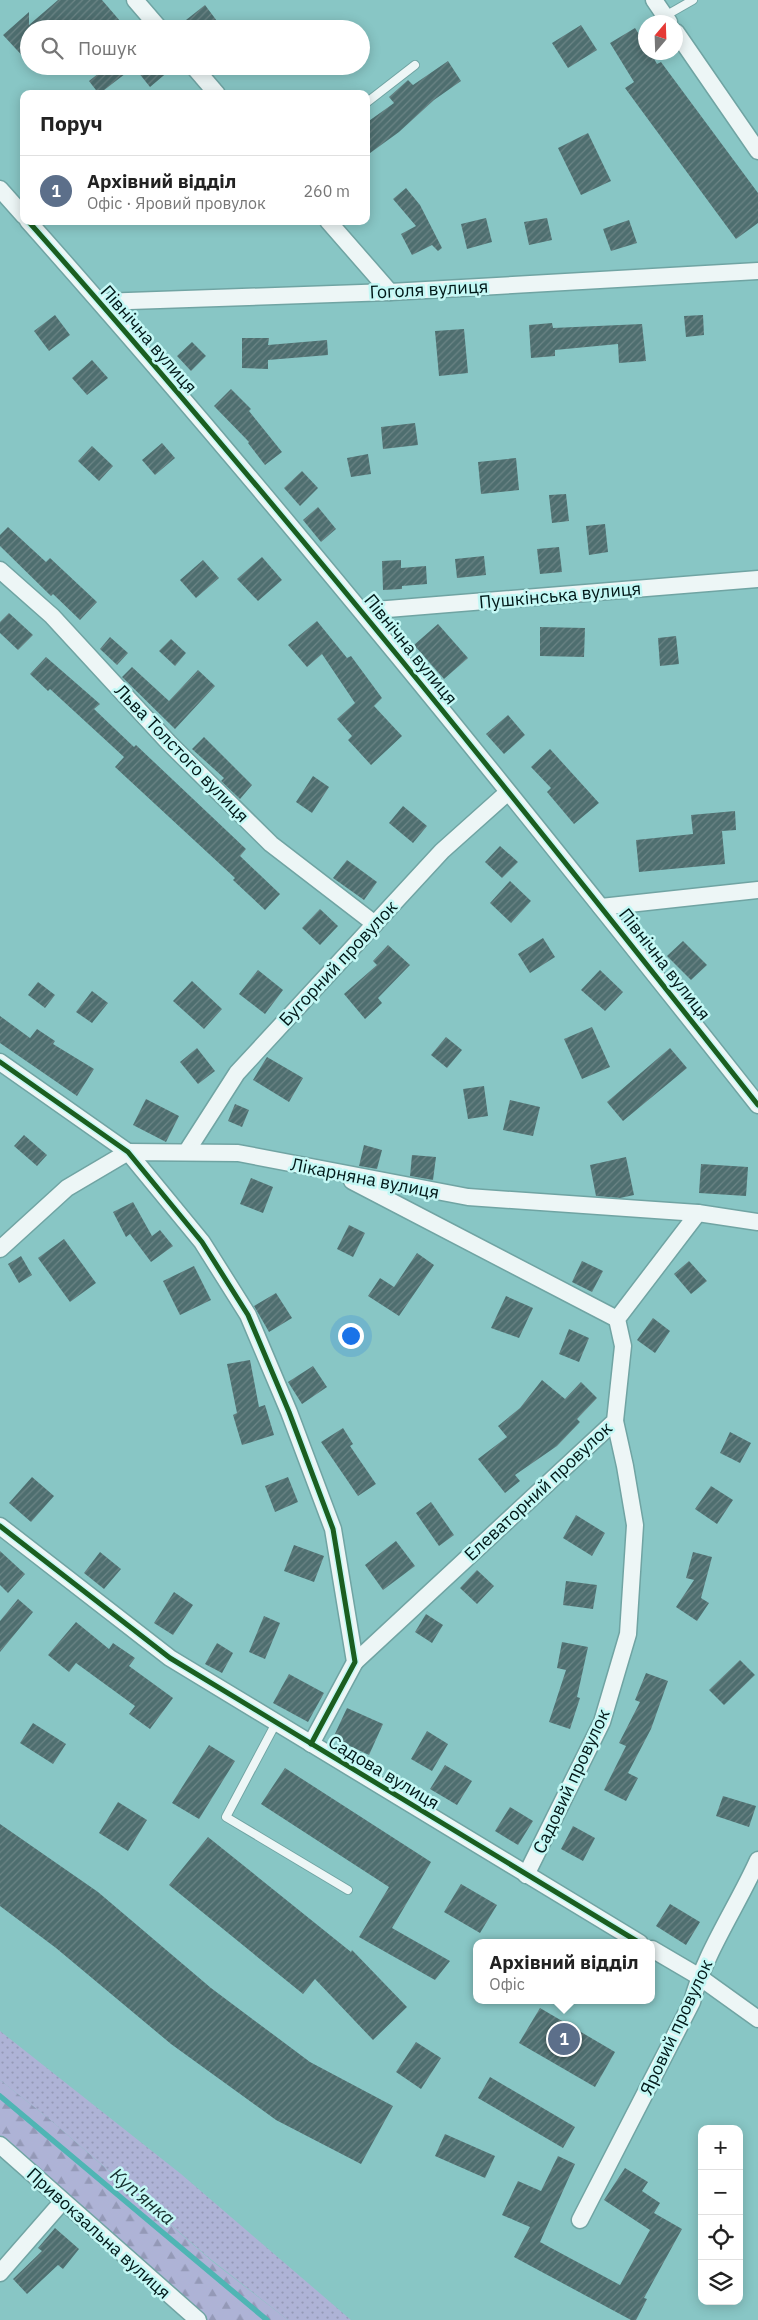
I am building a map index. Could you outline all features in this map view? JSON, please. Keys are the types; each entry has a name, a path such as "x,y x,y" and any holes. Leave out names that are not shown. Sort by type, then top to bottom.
{"street":[{"path":"135,0 152,20"},
{"path":"654,0 664,15"},
{"path":"683,42 758,151"},
{"path":"201,75 214,90"},
{"path":"0,189 20,212"},
{"name":"Північна вулиця","path":"32,225 100,302 363,611 758,1105"},
{"path":"331,225 390,292"},
{"name":"Гоголя вулиця","path":"100,302 390,292 758,271"},
{"name":"Льва Толстого вулиця","path":"0,570 52,616 169,744 271,844 375,924"},
{"name":"Пушкінська вулиця","path":"363,611 758,579"},
{"name":"Бугорний провулок","path":"187,1151 237,1073 442,851 508,792"},
{"path":"601,907 758,890"},
{"path":"0,1062 128,1152 202,1242 248,1315 289,1412 333,1529 355,1662"},
{"name":"Лікарняна вулиця","path":"128,1152 187,1151 238,1153 468,1197 698,1213 758,1222"},
{"path":"0,1249 67,1188 128,1152"},
{"path":"337,1173 617,1318 698,1213"},
{"name":"Елеваторний провулок","path":"311,1744 355,1662 615,1421 623,1346 617,1318"},
{"name":"Садовий провулок","path":"526,1875 602,1722 628,1634 635,1525 626,1466 615,1421"},
{"name":"Садова вулиця","path":"0,1526 170,1658 633,1939"},
{"name":"Яровий провулок","path":"580,2220 692,2002 698,1976 741,1898 758,1860"},
{"path":"655,1951 698,1976 758,2019"},
{"name":"Привокзальна вулиця","path":"0,2145 62,2202 198,2320"},
{"path":"0,2273 62,2202"}],"lane":[{"path":"672,15 693,0"},
{"path":"370,100 415,65"},
{"path":"276,1723 226,1817 348,1890"}],"green space":[{"path":"0,2031 181,2174 351,2320 288,2320 208,2257 48,2118 0,2080"},
{"path":"0,2080 48,2118 213,2262 288,2320 197,2320 0,2152"}],"building":[{"path":"58,0 102,0 119,20 35,20"},
{"path":"205,5 216,20 186,20"},
{"path":"29,12 29,20 20,20 20,53 3,35"},
{"path":"581,25 597,50 568,68 552,43"},
{"path":"635,28 638,33 638,60 655,60 657,64 661,62 758,193 758,223 736,239 625,88 634,82 610,43"},
{"path":"448,61 461,81 434,100 399,132 370,153 370,120 394,103 389,97 408,80 413,85"},
{"path":"97,75 124,75 104,90 96,90 89,81"},
{"path":"140,75 164,75 150,87"},
{"path":"588,133 611,181 581,195 558,148"},
{"path":"406,188 420,205 442,248 438,251 432,245 412,255 401,234 416,226 393,199"},
{"path":"486,218 492,242 467,249 461,224"},
{"path":"547,218 552,240 529,245 524,222"},
{"path":"629,220 637,243 611,251 603,229"},
{"path":"55,315 70,335 49,351 34,331"},
{"path":"703,315 704,335 686,337 684,316"},
{"path":"552,323 553,328 642,324 646,361 619,363 618,344 555,350 555,356 531,358 529,325"},
{"path":"464,329 468,373 439,376 435,331"},
{"path":"242,338 269,338 268,345 327,340 328,355 268,360 268,369 242,368"},
{"path":"192,342 206,356 191,371 177,356"},
{"path":"92,360 108,378 87,395 72,378"},
{"path":"231,389 251,409 249,411 282,452 265,465 249,442 214,406"},
{"path":"415,423 418,445 383,449 381,427"},
{"path":"162,443 175,458 155,475 142,460"},
{"path":"92,446 113,466 99,481 78,461"},
{"path":"368,454 371,474 351,477 347,458"},
{"path":"516,458 519,490 481,494 478,462"},
{"path":"302,471 318,488 300,506 284,488"},
{"path":"566,494 569,521 552,523 549,495"},
{"path":"318,507 336,529 321,542 303,520"},
{"path":"605,524 608,552 589,555 586,526"},
{"path":"8,527 46,562 50,558 97,602 80,620 53,594 51,596 0,546 0,535"},
{"path":"559,547 562,572 540,574 537,549"},
{"path":"484,556 486,575 457,578 455,559"},
{"path":"262,557 282,580 258,601 237,579"},
{"path":"203,560 219,578 196,598 180,580"},
{"path":"401,560 401,568 426,566 427,584 402,586 402,589 383,590 382,561"},
{"path":"9,613 33,635 18,650 0,633 0,622"},
{"path":"317,621 347,658 351,656 382,698 374,706 402,736 371,765 348,740 352,736 337,719 355,703 322,654 307,667 288,645"},
{"path":"438,624 468,658 444,679 414,645"},
{"path":"540,627 585,628 584,657 540,656"},
{"path":"676,636 679,664 660,666 658,638"},
{"path":"110,637 128,653 117,665 100,649"},
{"path":"171,639 186,653 175,666 159,651"},
{"path":"46,657 100,704 94,709 134,747 136,745 246,849 240,856 280,894 265,910 233,880 235,878 115,767 124,757 50,689 48,691 30,674"},
{"path":"132,667 169,701 198,670 215,686 175,729 122,677"},
{"path":"508,715 525,735 504,754 486,734"},
{"path":"204,737 252,785 240,799 221,781 224,778 192,749"},
{"path":"550,749 599,803 574,824 547,792 551,788 531,767"},
{"path":"313,776 329,787 312,813 296,802"},
{"path":"403,806 427,826 413,843 389,823"},
{"path":"735,811 736,830 722,831 725,864 639,872 636,840 693,834 691,815"},
{"path":"500,846 518,862 502,878 485,862"},
{"path":"347,860 377,882 364,900 333,878"},
{"path":"510,881 531,901 511,923 490,903"},
{"path":"320,909 338,926 320,945 302,928"},
{"path":"543,938 555,957 530,973 518,954"},
{"path":"683,941 707,965 691,980 667,956"},
{"path":"388,945 410,965 378,998 382,1003 365,1019 344,994 377,965 373,961"},
{"path":"258,970 283,990 265,1014 239,994"},
{"path":"600,970 623,992 605,1011 581,990"},
{"path":"192,981 222,1009 204,1029 173,1001"},
{"path":"38,982 55,995 45,1008 28,995"},
{"path":"92,991 108,1003 92,1023 76,1012"},
{"path":"0,1016 30,1038 37,1029 55,1041 53,1044 94,1069 77,1096 0,1043"},
{"path":"592,1027 610,1067 582,1079 564,1039"},
{"path":"446,1037 462,1050 447,1068 431,1055"},
{"path":"197,1048 215,1071 198,1084 180,1062"},
{"path":"670,1048 687,1068 623,1121 607,1102"},
{"path":"267,1057 303,1078 289,1102 253,1080"},
{"path":"484,1086 488,1116 468,1119 463,1089"},
{"path":"146,1099 179,1116 166,1142 133,1125"},
{"path":"510,1100 540,1107 533,1136 503,1130"},
{"path":"235,1104 249,1110 242,1127 228,1121"},
{"path":"24,1135 47,1155 37,1166 14,1146"},
{"path":"364,1145 382,1150 377,1169 359,1166"},
{"path":"412,1155 436,1157 433,1180 410,1176"},
{"path":"626,1157 634,1195 620,1198 596,1196 590,1165"},
{"path":"701,1164 748,1167 746,1196 699,1193"},
{"path":"251,1178 273,1187 263,1213 240,1204"},
{"path":"133,1202 152,1236 160,1230 173,1246 151,1262 130,1234 126,1237 113,1212"},
{"path":"349,1225 365,1233 353,1257 337,1249"},
{"path":"64,1239 96,1283 70,1302 38,1258"},
{"path":"417,1253 434,1265 399,1316 368,1296 380,1278 394,1287"},
{"path":"21,1256 32,1275 19,1283 8,1264"},
{"path":"582,1261 603,1271 592,1292 572,1282"},
{"path":"689,1261 707,1281 691,1294 674,1274"},
{"path":"194,1266 211,1300 180,1315 163,1281"},
{"path":"276,1293 292,1318 269,1332 254,1306"},
{"path":"506,1296 533,1308 519,1338 491,1328"},
{"path":"653,1318 670,1331 655,1353 637,1340"},
{"path":"569,1329 589,1338 579,1362 559,1354"},
{"path":"250,1360 259,1407 265,1405 274,1435 242,1445 233,1415 237,1413 227,1364"},
{"path":"313,1366 327,1387 302,1404 288,1382"},
{"path":"542,1380 565,1399 581,1382 597,1398 577,1419 580,1422 557,1446 515,1475 520,1481 505,1493 478,1459 507,1437 498,1426 520,1408"},
{"path":"343,1428 353,1444 350,1446 376,1484 358,1496 321,1442"},
{"path":"730,1432 751,1443 740,1463 720,1453"},
{"path":"32,1477 54,1496 31,1522 9,1503"},
{"path":"288,1477 298,1502 275,1512 265,1486"},
{"path":"711,1486 733,1500 717,1524 695,1509"},
{"path":"431,1502 454,1535 439,1546 416,1513"},
{"path":"576,1515 605,1533 592,1556 563,1538"},
{"path":"396,1541 415,1566 383,1590 365,1565"},
{"path":"294,1545 324,1556 314,1582 284,1571"},
{"path":"0,1551 25,1574 8,1593 0,1585"},
{"path":"100,1552 121,1569 104,1589 84,1573"},
{"path":"693,1552 712,1557 701,1598 709,1603 697,1621 676,1607 694,1580 686,1578"},
{"path":"477,1570 494,1586 477,1604 460,1588"},
{"path":"566,1581 597,1585 593,1609 563,1605"},
{"path":"174,1592 193,1605 173,1635 154,1623"},
{"path":"18,1599 33,1612 0,1652 0,1621"},
{"path":"426,1614 443,1625 432,1643 415,1632"},
{"path":"264,1616 280,1623 265,1659 249,1652"},
{"path":"76,1622 109,1649 113,1643 135,1658 129,1666 173,1698 150,1729 129,1714 135,1706 76,1663 69,1672 48,1655"},
{"path":"562,1642 588,1647 577,1697 580,1698 570,1729 549,1722 566,1670 557,1668"},
{"path":"217,1643 233,1653 222,1673 205,1664"},
{"path":"740,1660 755,1675 724,1705 709,1690"},
{"path":"646,1673 668,1681 651,1729 628,1773 638,1778 626,1801 604,1790 626,1746 619,1743 640,1702 635,1700"},
{"path":"289,1674 324,1693 308,1722 273,1703"},
{"path":"347,1708 383,1724 369,1755 333,1738"},
{"path":"33,1723 66,1744 53,1764 20,1743"},
{"path":"427,1731 448,1744 432,1771 411,1759"},
{"path":"209,1745 235,1761 199,1819 172,1803"},
{"path":"445,1765 472,1781 457,1805 430,1789"},
{"path":"285,1768 431,1862 392,1928 450,1961 435,1980 359,1937 389,1887 261,1804"},
{"path":"723,1796 756,1806 749,1827 716,1816"},
{"path":"118,1802 147,1820 128,1851 99,1833"},
{"path":"510,1807 533,1821 518,1845 495,1831"},
{"path":"0,1824 98,1892 211,1988 310,2062 393,2106 361,2164 276,2120 171,2044 56,1948 0,1906"},
{"path":"573,1826 595,1838 583,1861 561,1849"},
{"path":"208,1837 351,1952 352,1950 407,2007 373,2040 315,1979 303,1994 169,1885"},
{"path":"461,1884 497,1905 480,1933 444,1912"},
{"path":"670,1904 700,1922 686,1945 656,1926"},
{"path":"540,2008 615,2052 595,2087 519,2043"},
{"path":"416,2042 441,2058 421,2089 396,2072"},
{"path":"490,2077 575,2127 563,2148 478,2098"},
{"path":"445,2134 495,2156 485,2178 435,2156"},
{"path":"558,2156 575,2164 540,2242 620,2285 650,2230 604,2200 625,2168 648,2182 642,2191 660,2203 654,2213 682,2229 644,2298 647,2299 636,2320 631,2320 514,2257 530,2227 502,2215 518,2181 541,2191"},
{"path":"55,2228 79,2249 63,2269 58,2265 27,2294 13,2279 42,2251 38,2248"}],"waterway":[{"name":"Куп'янка","path":"0,2096 267,2320"}],"cycle path":[{"path":"32,225 123,329 308,547 490,769 758,1105"},
{"path":"0,1062 128,1152 202,1242 248,1315 289,1412 333,1529 355,1662 311,1744"},
{"path":"0,1526 170,1658 633,1939"}],"place":[{"name":"Архівний відділ","path":"564,2039"}]}
